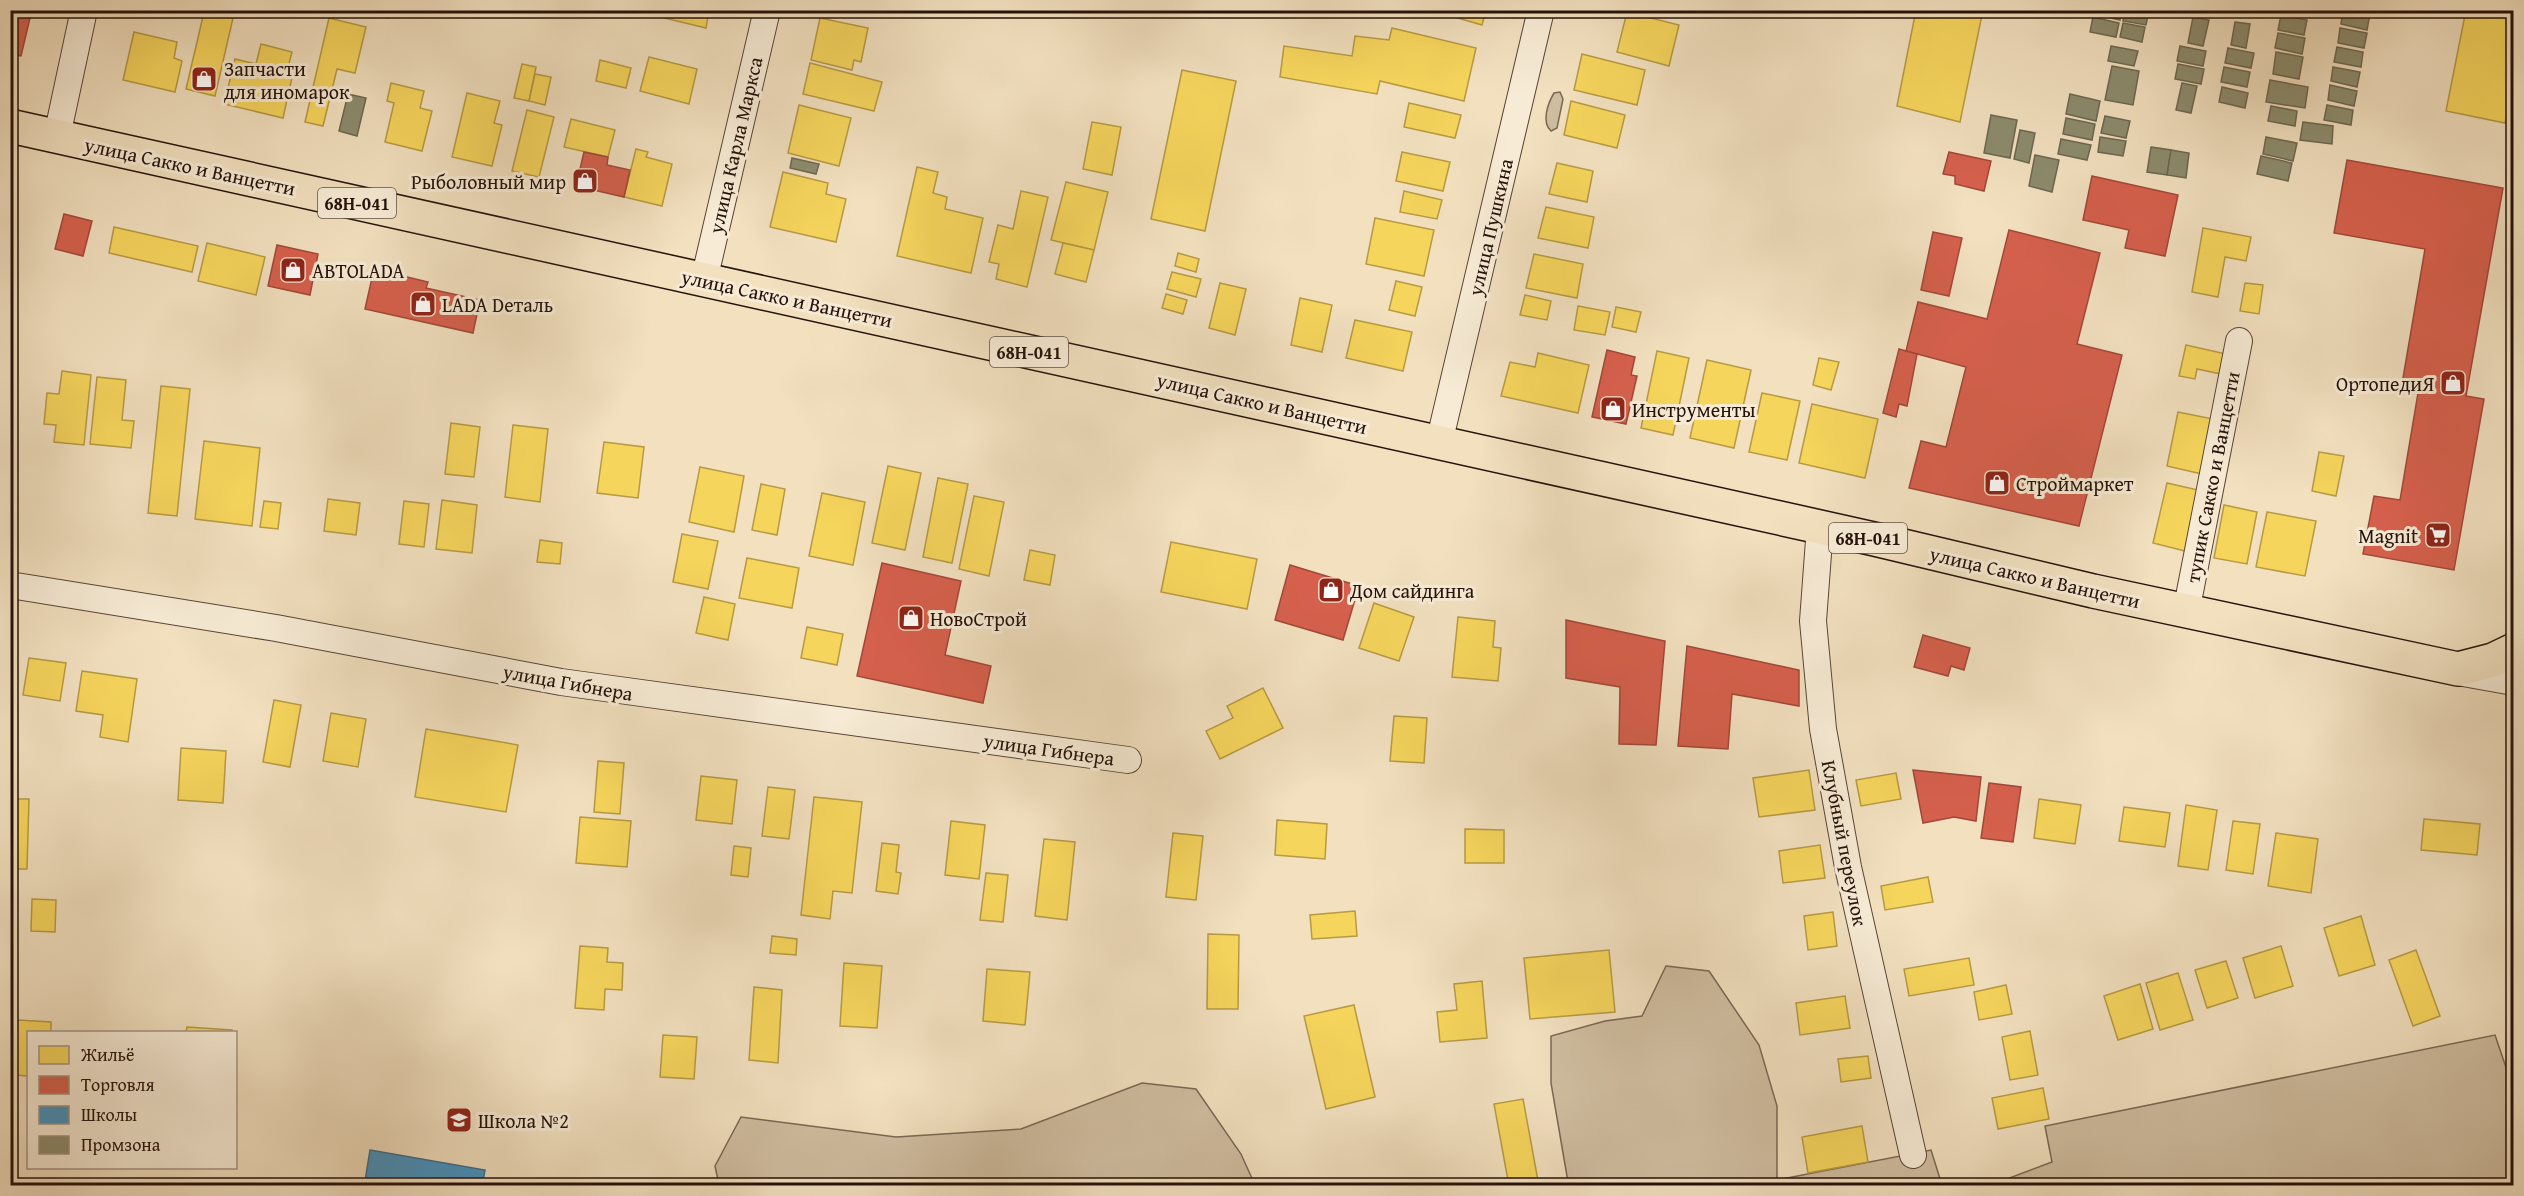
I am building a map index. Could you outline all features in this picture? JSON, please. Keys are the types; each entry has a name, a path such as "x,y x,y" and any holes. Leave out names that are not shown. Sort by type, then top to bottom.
{"main road":[{"name":"улица Сакко и Ванцетти","path":"10,126 1820,527 2186,612 2458,669"},
{"name":"68Н-041","path":"2458,669 2493,660 2514,650"}],"street":[{"path":"57,136 84,10"},
{"name":"улица Карла Маркса","path":"704,280 767,10"},
{"name":"улица Пушкина","path":"1439,443 1541,10"},
{"name":"тупик Сакко и Ванцетти","path":"2186,612 2239,341"},
{"name":"Клубный переулок","path":"1820,527 1813,621 1823,729 1848,867 1913,1155"},
{"name":"улица Гибнера","path":"10,585 276,628 561,682 1128,760"},
{"name":"улица Сакко и Ванцетти","path":"2458,669 2514,679"}],"shaded area":[{"path":"1560,92 1563,99 1557,128 1551,131 1546,123 1546,112 1554,93"},
{"path":"1666,966 1709,971 1759,1045 1777,1106 1777,1180 1931,1150 1942,1185 1567,1185 1551,1083 1551,1036 1605,1021 1642,1016"},
{"path":"2495,1035 2513,1088 2513,1185 1991,1185 2052,1162 2045,1126"},
{"path":"1142,1083 1196,1089 1241,1154 1255,1185 719,1185 715,1166 741,1117 896,1137 1021,1129"}],"building: Жильё":[{"path":"352,10 389,10 388,18"},
{"path":"653,10 709,10 706,28 652,15"},
{"path":"1430,10 1486,10 1482,25"},
{"path":"1916,10 1983,10 1960,122 1897,106"},
{"path":"2466,10 2514,10 2514,81 2505,123 2446,111"},
{"path":"204,12 233,18 215,96 186,89"},
{"path":"1627,12 1679,25 1669,66 1617,52"},
{"path":"329,18 366,27 355,73 337,69 323,126 305,122"},
{"path":"820,18 868,28 861,62 854,60 852,70 811,60"},
{"path":"1392,28 1476,48 1464,101 1380,81 1377,94 1280,77 1284,46 1352,56 1355,36 1389,40"},
{"path":"134,32 177,42 174,58 182,61 175,92 123,80"},
{"path":"261,44 292,52 287,71 293,73 283,118 224,104 235,59 256,64"},
{"path":"1582,54 1645,70 1637,105 1574,90"},
{"path":"649,57 697,69 689,104 640,91"},
{"path":"600,60 631,68 626,88 596,81"},
{"path":"810,63 882,82 874,111 803,94"},
{"path":"522,64 536,67 529,101 514,98"},
{"path":"1182,70 1236,81 1205,231 1151,219"},
{"path":"535,74 551,77 545,105 529,101"},
{"path":"391,83 424,91 420,108 432,111 422,151 385,142 394,103 387,101"},
{"path":"467,93 500,101 494,123 502,125 492,166 452,157"},
{"path":"1571,101 1625,115 1617,148 1564,135"},
{"path":"1409,103 1461,115 1455,138 1404,127"},
{"path":"799,105 851,118 839,166 788,153"},
{"path":"527,110 554,117 539,177 512,171"},
{"path":"571,119 615,130 608,157 564,147"},
{"path":"1092,122 1121,127 1112,175 1083,169"},
{"path":"636,149 648,152 646,157 672,164 662,206 624,197"},
{"path":"1402,152 1450,162 1443,191 1396,181"},
{"path":"1557,163 1593,171 1587,202 1549,194"},
{"path":"917,167 938,172 933,193 947,197 945,209 983,218 971,273 897,256"},
{"path":"783,172 828,183 826,194 846,199 836,242 770,227"},
{"path":"1066,182 1108,192 1094,250 1051,240"},
{"path":"1021,191 1048,197 1027,287 996,279 999,264 989,262 998,225 1013,229"},
{"path":"1404,191 1442,200 1437,219 1400,212"},
{"path":"1546,207 1594,217 1588,248 1538,238"},
{"path":"1375,218 1434,230 1424,276 1366,264"},
{"path":"114,227 198,246 192,272 109,253"},
{"path":"2203,228 2251,237 2246,261 2225,257 2218,297 2192,292"},
{"path":"207,243 265,257 256,295 198,281"},
{"path":"1063,243 1094,250 1086,282 1055,274"},
{"path":"1178,253 1199,259 1196,272 1175,266"},
{"path":"1534,254 1583,264 1577,298 1526,288"},
{"path":"1172,272 1201,279 1196,297 1167,289"},
{"path":"1396,281 1422,287 1415,316 1389,310"},
{"path":"1220,283 1246,289 1235,335 1209,328"},
{"path":"2245,283 2263,285 2259,314 2240,311"},
{"path":"1166,294 1187,300 1183,314 1162,308"},
{"path":"1525,295 1551,301 1547,320 1520,315"},
{"path":"1300,298 1332,305 1322,352 1291,345"},
{"path":"1578,306 1610,312 1605,335 1574,330"},
{"path":"1616,307 1641,312 1636,332 1612,327"},
{"path":"1355,320 1412,332 1403,371 1346,358"},
{"path":"2186,345 2226,354 2221,374 2197,369 2195,379 2179,376"},
{"path":"1657,351 1689,358 1673,435 1641,428"},
{"path":"1538,353 1589,365 1578,413 1501,396 1510,362 1535,367"},
{"path":"1819,358 1839,362 1831,390 1813,385"},
{"path":"1707,360 1751,370 1734,448 1690,438"},
{"path":"62,371 91,375 84,445 54,442 56,425 44,424 47,393 59,394"},
{"path":"97,377 126,380 122,420 134,421 131,448 90,444"},
{"path":"161,386 190,389 177,516 148,513"},
{"path":"1762,393 1800,401 1787,460 1749,452"},
{"path":"1812,404 1878,419 1865,478 1799,463"},
{"path":"2178,412 2213,419 2202,474 2167,466"},
{"path":"451,423 480,427 474,477 445,474"},
{"path":"513,425 548,429 540,502 505,497"},
{"path":"204,441 260,448 252,526 195,519"},
{"path":"604,442 644,447 638,498 597,493"},
{"path":"2319,452 2344,456 2336,496 2312,491"},
{"path":"888,466 921,473 905,550 872,543"},
{"path":"700,467 744,476 734,532 689,522"},
{"path":"938,478 968,484 952,563 923,557"},
{"path":"2167,483 2198,490 2185,551 2153,543"},
{"path":"761,484 785,489 777,535 752,530"},
{"path":"822,493 865,502 853,565 809,556"},
{"path":"974,496 1004,502 989,576 959,569"},
{"path":"328,499 360,503 356,535 324,531"},
{"path":"442,500 477,505 472,553 436,549"},
{"path":"264,501 281,503 278,529 260,527"},
{"path":"404,501 429,504 424,547 399,544"},
{"path":"2224,505 2257,512 2247,564 2214,558"},
{"path":"2267,512 2316,521 2305,576 2256,567"},
{"path":"682,534 718,541 708,589 673,582"},
{"path":"540,540 562,543 560,564 537,562"},
{"path":"1171,542 1257,559 1247,609 1161,592"},
{"path":"1030,550 1055,555 1050,585 1024,580"},
{"path":"747,558 799,568 792,608 739,598"},
{"path":"704,597 735,604 728,640 696,633"},
{"path":"1374,603 1414,617 1399,661 1359,648"},
{"path":"1458,617 1495,621 1493,647 1501,648 1498,681 1452,677"},
{"path":"807,627 843,634 837,665 801,658"},
{"path":"29,658 66,663 60,701 23,695"},
{"path":"82,671 137,679 128,742 100,737 103,715 76,711"},
{"path":"1263,688 1283,728 1220,759 1206,731 1233,718 1227,706"},
{"path":"274,700 301,705 290,767 263,762"},
{"path":"331,713 366,719 358,767 323,761"},
{"path":"1394,716 1427,718 1424,763 1390,761"},
{"path":"426,729 518,745 506,812 415,797"},
{"path":"181,748 226,751 223,803 178,800"},
{"path":"598,761 624,763 620,814 594,812"},
{"path":"1809,770 1815,810 1759,817 1753,778"},
{"path":"1896,773 1901,799 1861,806 1856,780"},
{"path":"701,776 737,780 732,824 696,820"},
{"path":"768,787 795,790 789,839 762,836"},
{"path":"814,797 862,802 852,893 833,891 830,919 801,915"},
{"path":"10,799 29,799 27,869 10,869"},
{"path":"2039,799 2081,805 2075,844 2034,838"},
{"path":"2186,805 2217,810 2208,870 2178,866"},
{"path":"2124,807 2170,813 2165,847 2119,841"},
{"path":"580,817 631,821 627,867 576,863"},
{"path":"2424,819 2480,824 2477,855 2421,850"},
{"path":"1277,820 1327,824 1325,859 1275,855"},
{"path":"951,821 985,825 979,879 945,875"},
{"path":"2233,821 2260,824 2253,874 2226,870"},
{"path":"1465,829 1504,830 1504,863 1465,863"},
{"path":"1173,833 1203,836 1196,900 1166,897"},
{"path":"2276,833 2318,839 2311,893 2268,886"},
{"path":"1044,839 1075,842 1067,920 1035,916"},
{"path":"882,843 899,845 896,872 901,873 898,894 876,891"},
{"path":"1820,845 1825,878 1783,883 1779,851"},
{"path":"734,846 751,848 748,877 731,875"},
{"path":"986,873 1008,875 1003,922 980,920"},
{"path":"1928,877 1933,902 1885,910 1881,886"},
{"path":"32,899 56,900 55,932 31,931"},
{"path":"1355,911 1357,936 1312,939 1310,915"},
{"path":"1833,912 1837,946 1808,950 1804,916"},
{"path":"2361,916 2375,965 2339,976 2324,928"},
{"path":"1208,934 1239,935 1238,1009 1207,1009"},
{"path":"772,936 797,939 796,955 770,953"},
{"path":"580,946 608,948 607,962 623,963 622,990 605,989 604,1010 575,1008"},
{"path":"2281,946 2293,986 2255,998 2243,958"},
{"path":"1609,950 1615,1012 1530,1019 1524,958"},
{"path":"2416,950 2440,1016 2413,1026 2389,960"},
{"path":"1969,958 1974,985 1909,996 1904,969"},
{"path":"2226,961 2238,998 2207,1008 2195,970"},
{"path":"844,963 882,966 877,1028 840,1026"},
{"path":"987,969 1030,972 1025,1025 983,1021"},
{"path":"2178,973 2193,1020 2160,1030 2146,983"},
{"path":"1482,981 1487,1038 1440,1042 1437,1012 1457,1010 1454,984"},
{"path":"2140,984 2153,1029 2118,1040 2104,996"},
{"path":"2006,985 2012,1014 1979,1020 1974,992"},
{"path":"754,987 782,990 778,1063 749,1060"},
{"path":"1845,996 1850,1028 1800,1035 1796,1003"},
{"path":"1354,1005 1375,1097 1326,1109 1304,1016"},
{"path":"18,1020 51,1022 51,1031 27,1031 27,1076 15,1075"},
{"path":"187,1027 232,1030 232,1031 186,1031"},
{"path":"2030,1031 2038,1075 2010,1080 2002,1037"},
{"path":"663,1035 697,1037 694,1079 660,1077"},
{"path":"1868,1056 1871,1078 1841,1082 1838,1059"},
{"path":"2043,1088 2049,1119 1998,1129 1992,1098"},
{"path":"1523,1099 1539,1186 1509,1186 1494,1104"},
{"path":"1862,1126 1868,1162 1808,1173 1802,1137"}],"building: Торговля":[{"path":"10,13 30,18 21,56 10,54"},
{"path":"584,152 608,157 607,165 630,170 624,197 576,186"},
{"path":"1949,152 1991,161 1984,191 1955,184 1955,176 1943,174"},
{"path":"2347,160 2503,188 2466,396 2484,399 2454,570 2363,554 2374,496 2400,500 2419,387 2402,384 2425,249 2334,233"},
{"path":"2092,176 2178,195 2165,256 2125,248 2129,230 2083,220"},
{"path":"64,214 92,221 83,256 55,249"},
{"path":"2009,230 2100,253 2077,344 2122,355 2079,526 1909,488 1921,441 1946,447 1966,367 1906,351 1918,302 1987,319"},
{"path":"1933,232 1962,238 1949,296 1921,290"},
{"name":"АВТОLADA","path":"277,245 318,254 310,295 268,286"},
{"name":"LADA Dеталь","path":"374,269 428,282 426,288 480,300 473,333 365,309"},
{"path":"1899,349 1917,354 1907,406 1899,404 1896,417 1883,413"},
{"path":"1607,350 1635,357 1631,375 1637,376 1626,424 1592,417"},
{"name":"НовоСтрой","path":"882,563 961,581 945,655 991,666 983,703 857,676"},
{"path":"1290,565 1359,586 1343,640 1275,620"},
{"path":"1566,620 1665,641 1656,745 1619,744 1620,687 1566,678"},
{"path":"1923,635 1970,648 1964,670 1951,666 1948,676 1914,667"},
{"path":"1687,646 1799,670 1799,706 1732,694 1728,749 1678,746"},
{"path":"1913,770 1981,777 1976,821 1954,817 1923,823"},
{"path":"1989,783 2021,787 2013,842 1981,838"}],"building: Школы":[{"path":"370,1150 485,1170 482,1186 369,1186 370,1181 365,1181"},
{"path":"559,1180 592,1186 558,1186"}],"building: Промзона":[{"path":"2094,10 2122,10 2120,20 2093,14"},
{"path":"2125,10 2149,10 2146,25 2123,21"},
{"path":"2276,10 2306,10 2305,17 2275,12"},
{"path":"2343,10 2370,14 2367,30 2341,24"},
{"path":"2281,15 2307,20 2304,35 2278,30"},
{"path":"2093,17 2119,23 2116,37 2090,32"},
{"path":"2193,17 2209,20 2203,46 2188,43"},
{"path":"2235,22 2250,24 2246,48 2231,45"},
{"path":"2123,23 2145,27 2142,42 2120,37"},
{"path":"2340,28 2367,33 2364,48 2338,43"},
{"path":"2278,33 2305,38 2302,54 2275,48"},
{"path":"2111,46 2138,51 2134,66 2108,61"},
{"path":"2180,46 2206,51 2203,66 2177,61"},
{"path":"2337,47 2363,52 2361,67 2334,62"},
{"path":"2228,48 2254,53 2251,68 2225,63"},
{"path":"2276,52 2303,57 2299,79 2273,74"},
{"path":"2178,64 2204,69 2201,84 2175,79"},
{"path":"2112,66 2139,71 2133,105 2105,100"},
{"path":"2224,67 2250,72 2247,87 2221,82"},
{"path":"2333,67 2360,72 2357,87 2331,81"},
{"path":"2270,80 2308,87 2305,108 2266,102"},
{"path":"2182,83 2197,86 2191,113 2176,110"},
{"path":"2330,85 2357,91 2354,106 2328,100"},
{"path":"2222,87 2248,93 2245,108 2219,102"},
{"path":"348,94 366,98 357,136 339,131"},
{"path":"2070,94 2100,101 2096,121 2066,114"},
{"path":"2327,105 2353,110 2351,125 2324,120"},
{"path":"2271,106 2297,111 2295,126 2268,121"},
{"path":"1991,115 2017,120 2010,158 1984,153"},
{"path":"2105,116 2130,121 2126,138 2101,133"},
{"path":"2066,118 2095,124 2092,140 2063,134"},
{"path":"2303,122 2333,126 2332,144 2300,140"},
{"path":"2020,130 2035,133 2029,163 2014,159"},
{"path":"2100,137 2126,141 2123,156 2098,152"},
{"path":"2266,137 2297,143 2293,161 2263,154"},
{"path":"2061,139 2091,145 2087,160 2058,154"},
{"path":"2151,147 2171,150 2167,175 2147,172"},
{"path":"2171,150 2189,153 2186,178 2167,175"},
{"path":"2035,155 2059,160 2052,192 2029,186"},
{"path":"2261,156 2292,163 2288,181 2257,174"},
{"path":"792,158 819,164 816,174 790,168"}],"place":[{"name":"Запчасти для иномарок","path":"204,79"},
{"name":"Рыболовный мир","path":"585,181"},
{"name":"АВТОLADA","path":"293,270"},
{"name":"LADA Dеталь","path":"423,304"},
{"name":"ОртопедиЯ","path":"2453,383"},
{"name":"Инструменты","path":"1613,409"},
{"name":"Строймаркет","path":"1997,483"},
{"name":"Magnit","path":"2438,535"},
{"name":"Дом сайдинга","path":"1331,590"},
{"name":"НовоСтрой","path":"911,618"},
{"name":"Школа №2","path":"459,1120"}]}
